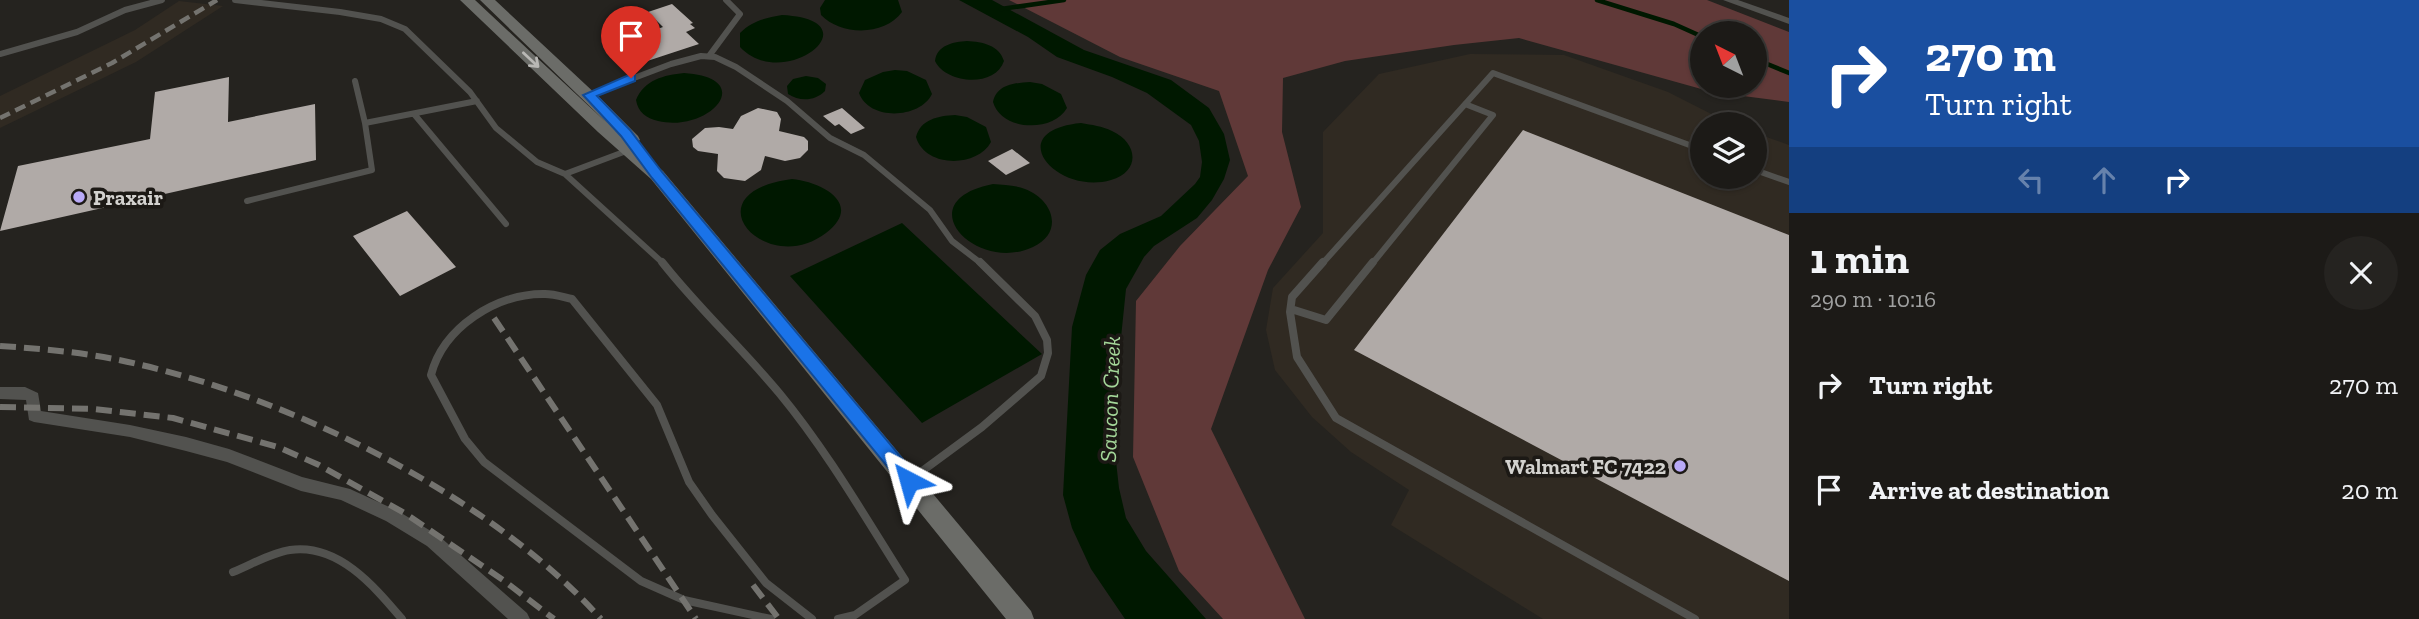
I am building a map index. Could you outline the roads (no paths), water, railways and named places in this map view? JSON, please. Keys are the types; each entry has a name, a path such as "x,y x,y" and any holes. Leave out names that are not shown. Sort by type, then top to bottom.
{"street":[{"path":"467,0 499,11 626,133 657,175 1022,619"},
{"path":"1728,0 1789,21"},
{"path":"484,6 604,129 657,175"},
{"path":"0,393 25,393 33,397 34,416 130,431 186,444 229,456 301,484 344,494 392,516 433,541 522,619"}],"lane":[{"path":"0,54 77,32 125,10 162,0"},
{"path":"235,0 340,12 405,29 441,61 477,101 496,128 537,162 565,174 662,262 696,305 780,394 842,481 905,580 855,615 838,619"},
{"path":"709,55 740,14 726,0"},
{"path":"589,95 671,64 709,55 746,72 787,101 830,138 864,155 930,210 952,241 1014,293 1035,316 1043,331 1048,353 1041,376 982,427 909,481"},
{"path":"1690,145 1493,73 1293,297 1291,309 1297,357 1336,418 1695,619"},
{"path":"247,201 372,170 355,81"},
{"path":"365,123 477,101"},
{"path":"1291,309 1326,320 1493,115 1465,104"},
{"path":"414,114 506,224"},
{"path":"565,174 630,150"},
{"path":"1767,174 1789,182"},
{"path":"771,619 684,600 641,581 484,462 465,439 431,375 439,351 458,330 485,312 519,297 545,294 572,299 657,405 689,482 712,515 766,583 812,619"},
{"path":"233,572 290,550 314,551 337,559 378,590 402,619"}],"water":[{"path":"825,0 898,0 902,12 885,26 851,30 830,22 821,15 820,8"},
{"name":"Saucon Creek","path":"959,0 992,0 1084,50 1171,80 1209,108 1224,134 1230,160 1224,179 1212,200 1197,218 1154,246 1144,257 1126,289 1112,425 1119,488 1126,518 1146,551 1206,619 1125,619 1091,569 1072,528 1063,495 1072,327 1086,275 1100,250 1120,234 1161,216 1195,184 1200,177 1202,162 1199,141 1191,125 1147,93 1057,57 1028,37"},
{"path":"782,15 809,20 822,29 822,40 813,50 798,59 778,63 758,59 740,47 740,33 745,29 759,21"},
{"path":"967,41 984,44 998,51 1004,61 999,70 991,76 970,80 941,69 935,61 939,51 951,44"},
{"path":"895,70 907,71 926,80 932,94 926,102 906,112 895,113 883,112 865,102 859,93 865,80"},
{"path":"684,73 707,77 719,84 722,94 718,103 694,119 677,123 658,121 643,114 636,100 649,83 669,75"},
{"path":"806,76 818,78 826,84 825,91 817,97 807,99 788,94 787,86 793,79"},
{"path":"1013,84 1042,84 1061,94 1067,108 1060,116 1051,122 1028,125 1006,119 998,112 993,102 998,91"},
{"path":"955,115 967,117 986,127 991,142 975,157 963,160 952,161 930,155 921,147 916,137 918,131 926,122"},
{"path":"1081,123 1108,129 1127,142 1133,157 1121,176 1091,182 1072,179 1056,171 1045,160 1041,149 1044,138 1057,128"},
{"path":"792,179 815,185 834,196 840,204 841,213 837,222 826,233 803,244 781,246 761,240 747,228 741,214 745,200 761,187"},
{"path":"993,184 1021,188 1043,201 1052,217 1052,225 1043,241 1033,247 1011,253 990,251 972,243 959,232 952,219 955,205 967,193"},
{"path":"902,223 1042,354 922,423 790,276"}],"waterway":[{"path":"1001,9 1064,0"},
{"path":"1597,0 1690,31"},
{"path":"1768,64 1789,73"}],"railway":[{"path":"0,118 112,63 217,0"},
{"path":"494,318 696,619"},
{"path":"0,346 69,352 137,364 198,380 325,428 448,494 505,533 556,574 601,619"},
{"path":"0,407 94,409 173,418 278,447 319,465 406,514 503,580 554,619"},
{"path":"753,585 779,619"}],"place":[{"name":"Praxair","path":"79,197"},
{"name":"Walmart FC 7422","path":"1680,466"}]}
